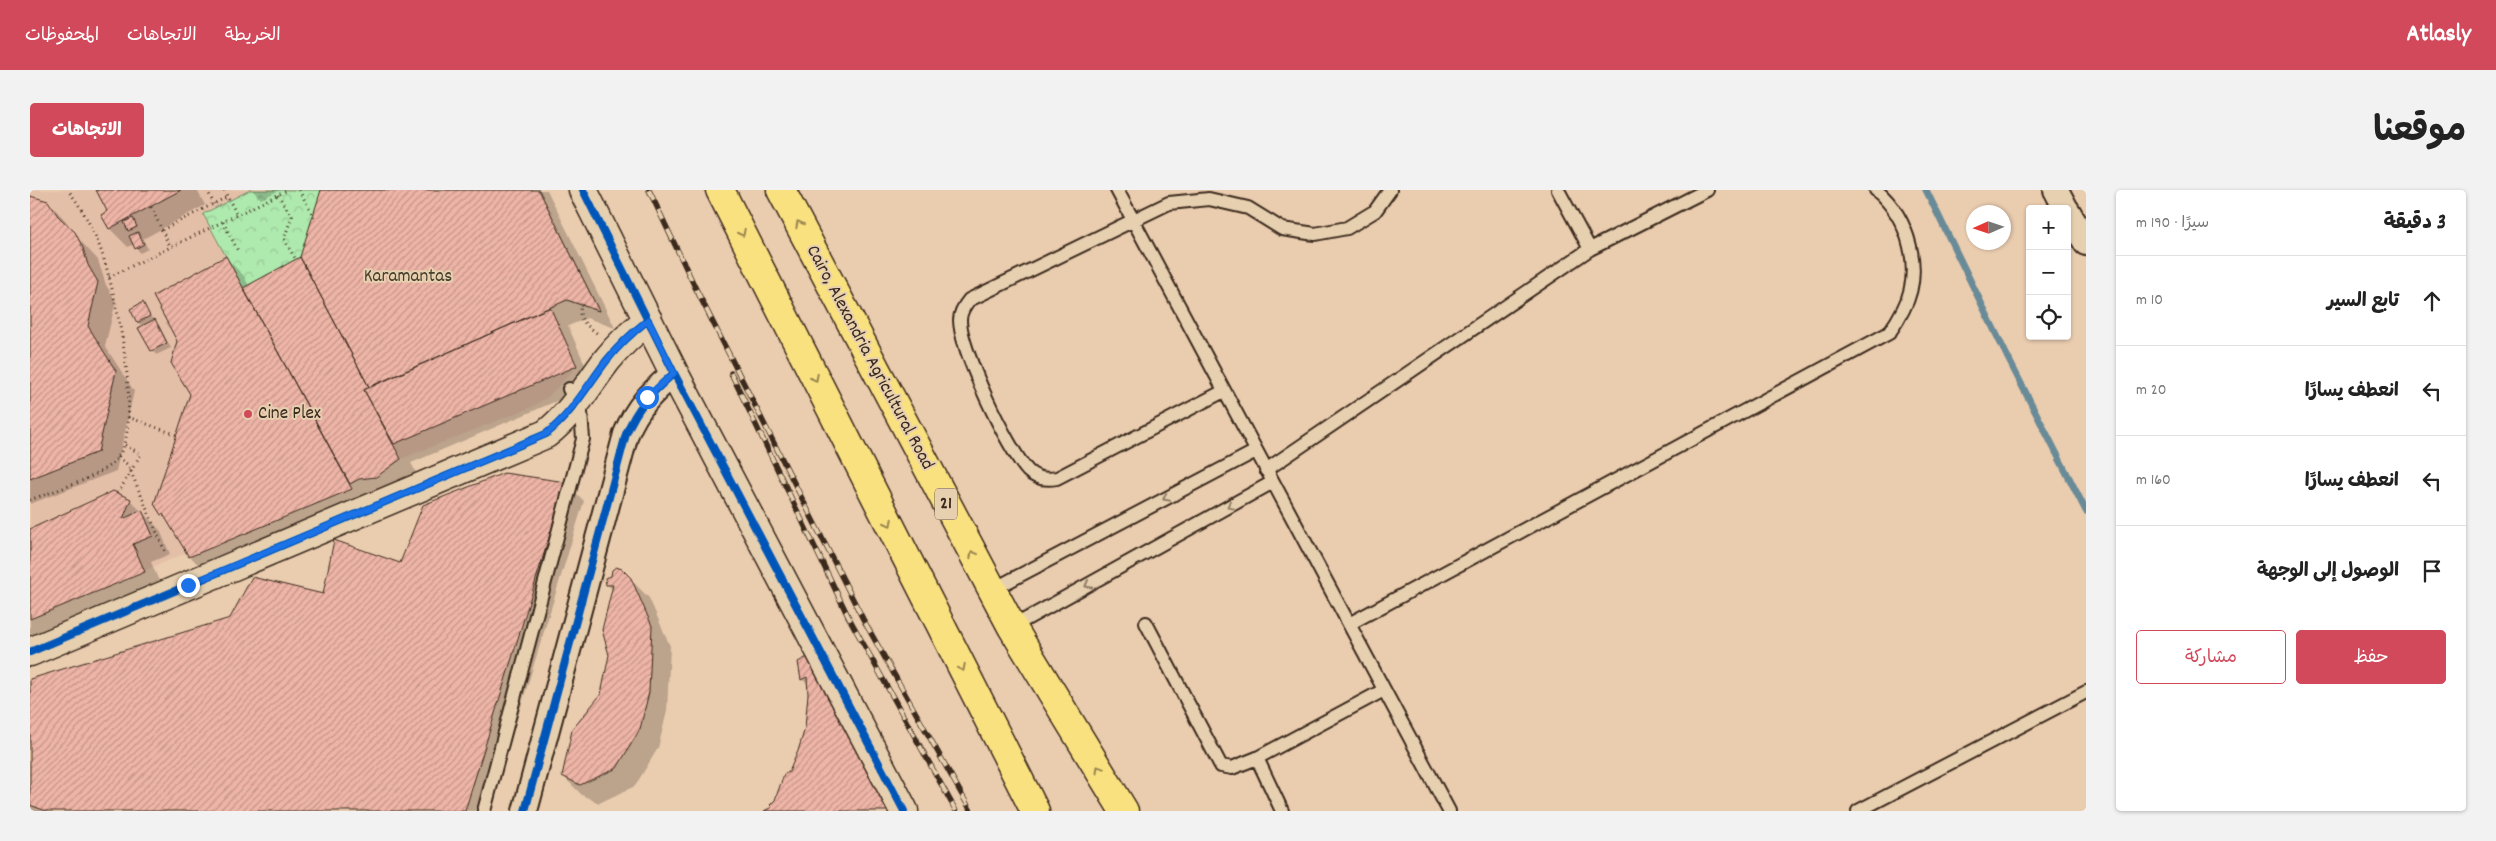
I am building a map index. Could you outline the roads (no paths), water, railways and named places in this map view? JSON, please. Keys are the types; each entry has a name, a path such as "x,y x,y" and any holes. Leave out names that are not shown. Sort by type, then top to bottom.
{"highway":[{"path":"720,190 1035,811"},
{"name":"Cairo, Alexandria Agricultural Road","path":"781,190 1012,627 1122,809"}],"street":[{"path":"583,190 674,373 904,811"},
{"path":"2056,190 2064,205"},
{"path":"2071,217 2086,243"},
{"path":"573,396 606,341 645,313"},
{"path":"30,633 522,430 573,396 626,339 645,313"},
{"path":"525,811 626,434 634,414 647,397 674,373"},
{"path":"30,652 179,570"}],"lane":[{"path":"1117,190 1449,811"},
{"path":"1224,391 1056,478 1040,478 1027,470 987,401 972,364 961,326 961,313 964,306 970,300 1169,203 1209,199 1248,208 1282,229 1315,234 1347,228 1375,211 1390,190"},
{"path":"1558,190 1590,249"},
{"path":"1266,470 1590,249 1707,190"},
{"path":"1349,624 1889,334 1904,309 1912,281 1912,252 1903,224 1888,200 1876,190"},
{"path":"484,811 578,461 583,429 573,396"},
{"path":"992,590 1256,451"},
{"path":"1012,627 1273,482"},
{"path":"1146,623 1220,766 1232,768 1257,758 1384,690"},
{"path":"1858,811 2086,692"},
{"path":"1257,758 1282,811"}],"waterway":[{"path":"1926,190 2009,360 2086,511"}],"railway":[{"path":"649,190 695,287 863,619 971,811"},
{"path":"731,373 848,616 956,811"}],"place":[{"name":"Cine Plex","path":"248,414"}],"park label":[{"name":"Karamantas","path":"408,277"}]}
